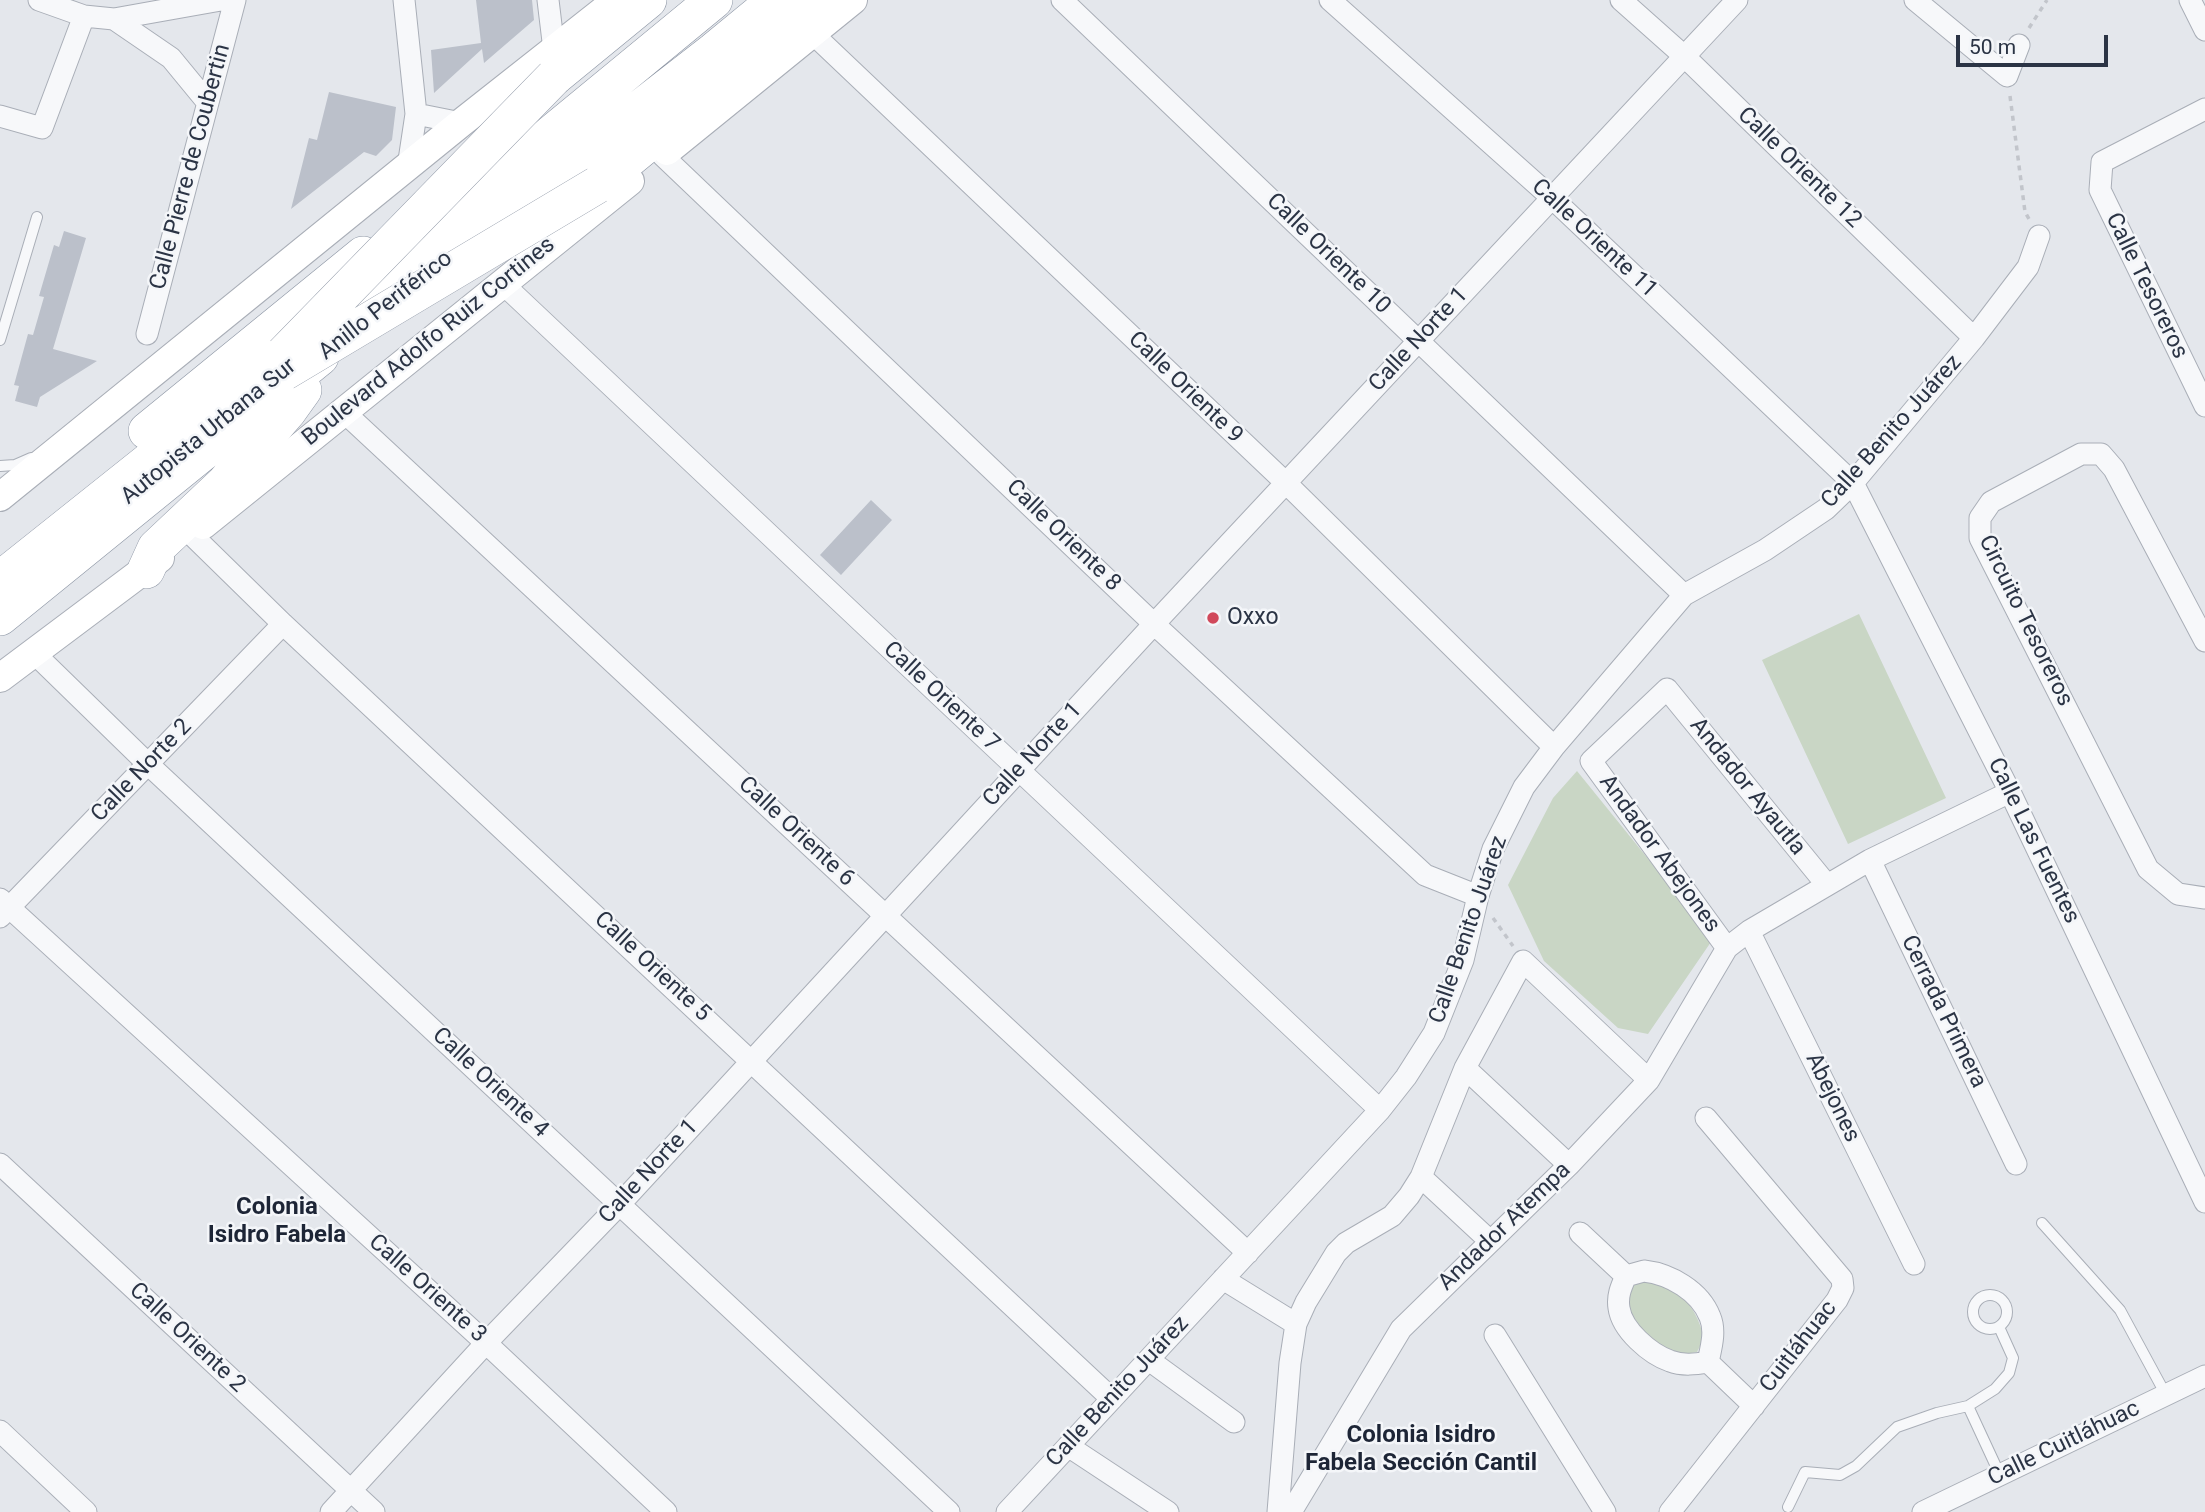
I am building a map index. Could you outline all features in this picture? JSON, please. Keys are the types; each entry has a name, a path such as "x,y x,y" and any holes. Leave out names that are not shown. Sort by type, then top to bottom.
{"highway":[{"path":"284,363 554,78 648,0"},
{"path":"632,35 664,0"},
{"path":"0,551 675,0"},
{"name":"Autopista Urbana Sur","path":"0,600 714,0"},
{"name":"Autopista Urbana Sur","path":"0,580 284,363 745,0"},
{"name":"Anillo Periférico","path":"0,617 334,346 776,0"},
{"path":"284,363 597,185 817,17"},
{"path":"145,570 156,548 225,483 288,411 334,346"}],"main road":[{"path":"0,497 617,0"},
{"name":"Boulevard Adolfo Ruiz Cortines","path":"0,678 191,534 663,155 817,17 853,0"}],"street":[{"path":"39,0 84,16 114,19 221,0"},
{"name":"Calle Pierre de Coubertin","path":"147,334 235,0"},
{"path":"404,0 416,114 408,167"},
{"path":"548,0 554,50"},
{"name":"Calle Oriente 10","path":"1062,0 1684,595"},
{"name":"Calle Oriente 11","path":"1330,0 1552,198 1853,483"},
{"name":"Calle Oriente 12","path":"1621,0 1684,56 1974,338"},
{"name":"Calle Norte 1","path":"331,1512 1737,0"},
{"path":"1916,0 2007,76 2019,45"},
{"path":"2190,0 2205,30"},
{"path":"0,117 42,128 84,16"},
{"name":"Calle Oriente 9","path":"817,17 1554,747"},
{"path":"114,19 170,58 208,103"},
{"name":"Calle Tesoreros","path":"2205,109 2102,162 2100,190 2205,406"},
{"path":"416,114 461,123"},
{"name":"Calle Oriente 8","path":"663,155 1154,624 1425,875 1478,897"},
{"name":"Calle Benito Juárez","path":"1007,1512 1380,1110 1406,1077 1434,1033 1463,960 1493,849 1524,787 1554,747 1684,595 1765,550 1826,509 1853,483 1974,338 2028,267 2039,236"},
{"name":"Calle Oriente 7","path":"502,283 1380,1110"},
{"name":"Calle Oriente 6","path":"344,412 1248,1253"},
{"name":"Circuito Tesoreros","path":"2205,640 2114,469 2101,454 2081,454 1991,502 1980,518 1980,538 2148,869 2178,894 2205,898"},
{"name":"Calle Las Fuentes","path":"1853,483 2010,792 2205,1202"},
{"name":"Calle Oriente 5","path":"191,534 283,624 1112,1399"},
{"name":"Calle Norte 2","path":"3,907 149,765 283,624"},
{"name":"Calle Oriente 4","path":"33,652 149,765 949,1512"},
{"name":"Andador Abejones","path":"1667,689 1591,761 1727,948"},
{"name":"Andador Ayautla","path":"1667,689 1827,885"},
{"path":"1727,948 1870,860 2010,792"},
{"name":"Cerrada Primera","path":"1870,860 2015,1164"},
{"name":"Calle Oriente 3","path":"3,907 486,1343 666,1512"},
{"name":"Abejones","path":"1749,932 1914,1264"},
{"name":"Andador Atempa","path":"1290,1512 1401,1329 1569,1165 1649,1080 1727,948"},
{"path":"1278,1512 1290,1363 1296,1324 1306,1302 1346,1242 1392,1216 1421,1177 1465,1068 1523,961 1649,1080"},
{"path":"1465,1068 1569,1165"},
{"name":"Cuitláhuac","path":"1670,1512 1837,1300 1843,1288 1842,1279 1706,1118"},
{"name":"Calle Oriente 2","path":"0,1164 374,1512"},
{"path":"1421,1177 1490,1241"},
{"path":"1580,1233 1626,1276"},
{"path":"1626,1276 1644,1271 1662,1273 1678,1281 1702,1303 1711,1318 1713,1337 1708,1362"},
{"path":"1626,1276 1619,1293 1619,1310 1626,1326 1638,1339 1671,1362 1708,1362 1754,1406"},
{"path":"1223,1279 1296,1324"},
{"path":"1495,1335 1605,1512"},
{"path":"1149,1360 1234,1422"},
{"name":"Calle Cuitláhuac","path":"1923,1512 2205,1376"},
{"path":"0,1431 86,1512"},
{"path":"1068,1446 1168,1512"}],"lane":[{"path":"0,341 37,217"},
{"path":"0,466 15,465 68,442"},
{"path":"2042,1223 2120,1310 2166,1395"},
{"path":"1788,1507 1805,1472 1840,1475 1856,1466 1897,1427 1968,1406 1995,1389 2009,1373 2012,1358 1998,1327"},
{"path":"1968,1406 2000,1475"}],"path":[{"path":"2019,45 2047,0"},
{"path":"2007,76 2025,212 2039,236"},
{"path":"1478,897 1523,961"}],"green space":[{"path":"1859,614 1946,798 1848,844 1762,660"},
{"path":"1577,771 1713,939 1648,1034 1618,1028 1544,961 1508,885 1553,798"},
{"path":"1638,1280 1663,1285 1673,1290 1689,1305 1704,1338 1697,1352 1684,1354 1664,1351 1650,1340 1628,1315 1628,1287"}],"building":[{"path":"476,0 532,0 534,20 484,63 482,49 434,93 431,50 481,43"},
{"path":"329,92 396,107 392,140 376,156 364,152 291,209 309,138 317,140"},
{"path":"64,231 86,238 53,349 97,361 40,397 37,407 15,401 19,386 14,385 28,334 33,335 44,297 39,296 54,245 59,247"},
{"path":"871,500 892,520 841,575 820,555"}],"place":[{"name":"Oxxo","path":"1213,618"}],"district":[{"name":"Colonia Isidro Fabela","path":"277,1222"},
{"name":"Colonia Isidro Fabela Sección Cantil","path":"1421,1450"}]}
